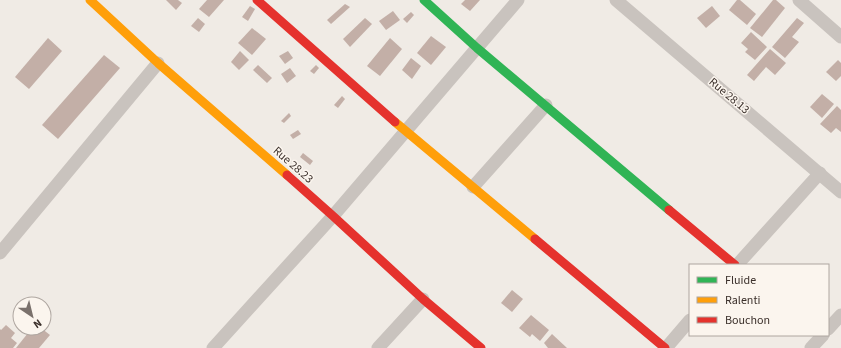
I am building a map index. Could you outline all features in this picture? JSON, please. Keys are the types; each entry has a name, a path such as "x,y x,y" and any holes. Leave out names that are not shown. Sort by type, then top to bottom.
{"street":[{"path":"257,0 406,131 666,348 689,321"},
{"path":"424,0 477,48 735,264"},
{"path":"213,348 333,216 518,0"},
{"name":"Rue 28.13","path":"616,0 841,192"},
{"path":"806,2 841,37"},
{"name":"Rue 28.23","path":"97,3 158,63 333,216 423,299 481,348"},
{"path":"0,253 158,63"},
{"path":"473,187 546,105"},
{"path":"737,264 820,173"},
{"path":"378,348 423,299"},
{"path":"829,328 841,315"},
{"path":"811,348 822,336"}],"building":[{"path":"166,0 178,0 182,3 176,10"},
{"path":"207,0 224,0 209,17 199,9"},
{"path":"465,0 480,0 470,11 461,4"},
{"path":"737,0 740,0 756,14 747,25 729,10"},
{"path":"773,0 776,0 785,8 762,37 750,28"},
{"path":"345,4 350,7 331,24 327,20"},
{"path":"250,6 255,9 248,21 242,17"},
{"path":"712,6 720,16 706,28 697,18"},
{"path":"393,11 400,20 386,30 379,21"},
{"path":"411,12 414,15 407,23 403,19"},
{"path":"198,18 205,24 199,32 191,26"},
{"path":"365,18 372,24 350,47 343,39"},
{"path":"797,18 804,23 792,37 799,42 785,58 772,47"},
{"path":"252,28 266,39 252,55 238,43"},
{"path":"751,32 767,47 755,60 745,52 748,49 741,43"},
{"path":"431,36 446,47 431,65 417,53"},
{"path":"48,38 62,51 29,89 15,77"},
{"path":"390,38 402,49 380,76 367,66"},
{"path":"770,49 786,63 775,75 766,67 754,81 747,75"},
{"path":"240,51 249,60 239,70 231,62"},
{"path":"288,51 293,58 285,64 279,56"},
{"path":"104,55 120,68 58,139 42,125"},
{"path":"411,58 421,66 412,79 402,70"},
{"path":"838,60 841,63 841,76 836,81 826,72"},
{"path":"258,65 272,78 267,83 253,70"},
{"path":"316,65 319,68 314,74 310,71"},
{"path":"290,68 296,76 287,83 281,74"},
{"path":"822,94 834,104 822,118 810,107"},
{"path":"342,96 345,99 338,108 334,105"},
{"path":"837,106 841,110 841,132 836,128 831,133 820,124"},
{"path":"289,113 291,116 284,123 281,121"},
{"path":"298,130 301,134 293,139 290,135"},
{"path":"303,153 313,161 310,165 300,157"},
{"path":"512,290 523,299 512,312 501,303"},
{"path":"531,315 549,330 540,341 532,334 530,337 519,328"},
{"path":"6,325 12,330 13,336 11,338 17,343 13,348 0,348 0,329 1,330"},
{"path":"552,334 567,348 548,348 544,343"},
{"path":"26,336 49,336 39,348 16,348"}],"traffic: fast":[{"path":"424,0 477,48 669,210"}],"traffic: slow":[{"path":"90,0 158,63 287,175"},
{"path":"395,122 535,239"}],"traffic: jam":[{"path":"257,0 395,122"},
{"path":"287,175 423,299 481,348"},
{"path":"669,210 734,264"},
{"path":"535,239 665,348"}]}
